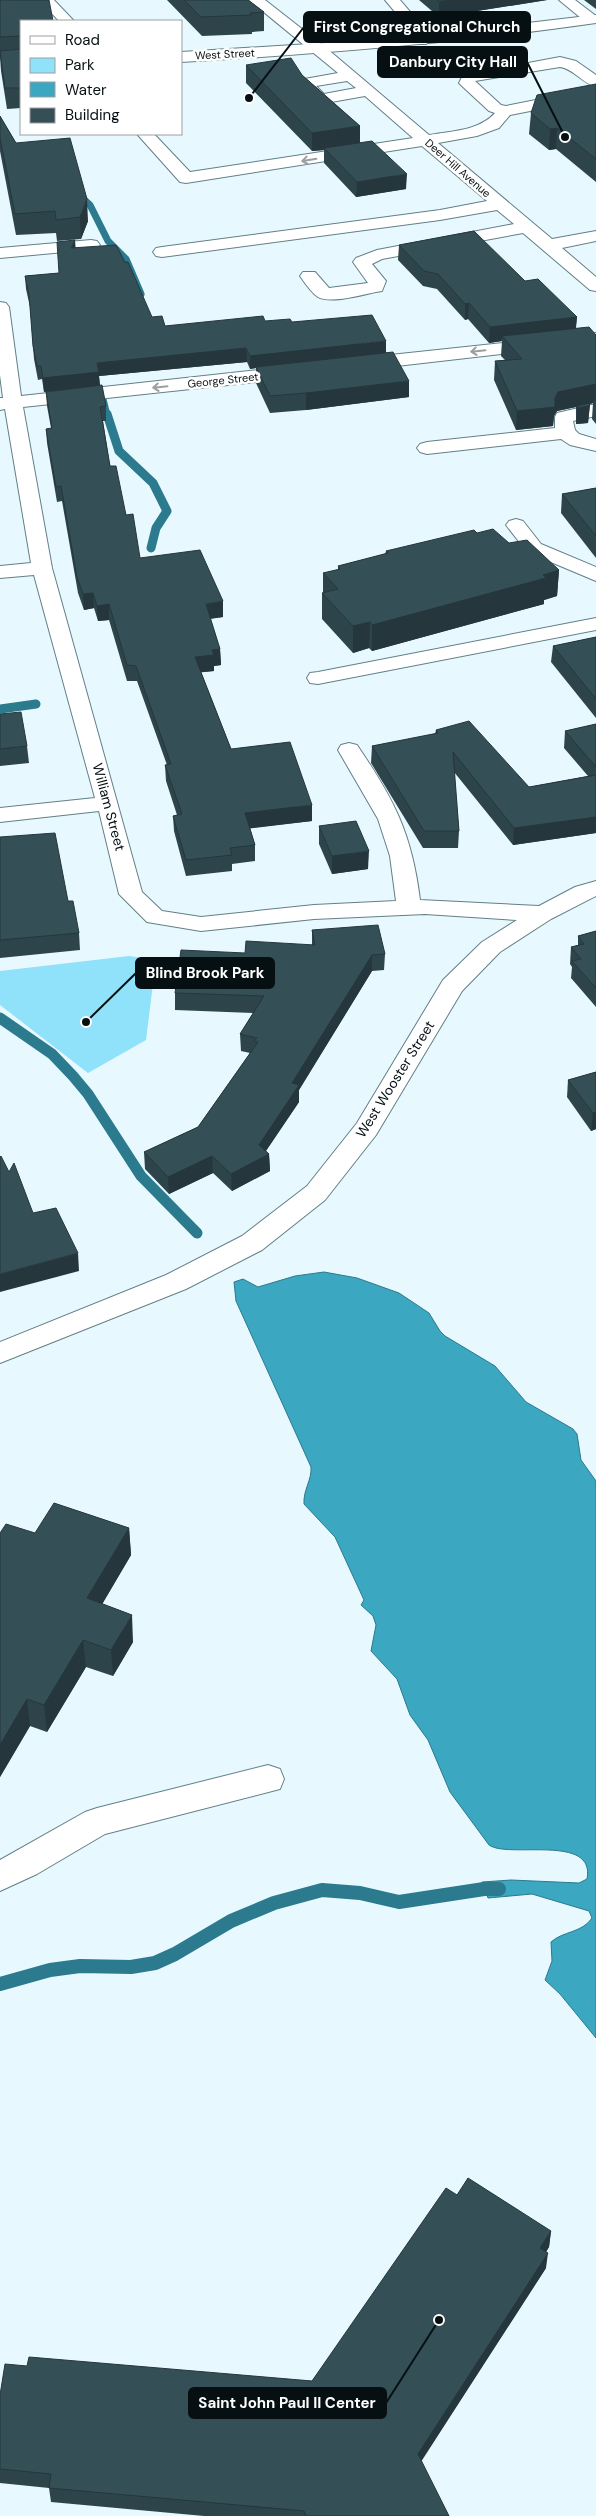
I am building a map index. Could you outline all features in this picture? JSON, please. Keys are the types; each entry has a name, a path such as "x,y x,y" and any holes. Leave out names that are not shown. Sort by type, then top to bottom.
{"street":[{"path":"46,0 66,20"},
{"name":"Deer Hill Avenue","path":"256,0 369,91 596,286"},
{"path":"392,0 413,24 421,41"},
{"path":"566,0 594,19"},
{"name":"West Street","path":"182,57 320,50 421,41 594,19"},
{"path":"596,82 571,64 560,62 468,78 466,83 496,108 505,111 596,93"},
{"path":"512,70 526,81"},
{"path":"350,76 304,83 320,99 369,91"},
{"path":"539,91 552,102"},
{"path":"146,135 186,178 426,141 477,131 494,125 505,111"},
{"path":"162,252 501,204"},
{"path":"309,276 324,293 336,294 376,288 377,281 362,262 377,255 527,227"},
{"path":"549,245 596,236"},
{"path":"0,253 91,245"},
{"path":"563,258 596,252"},
{"name":"William Street","path":"0,307 6,404 42,568 108,803 131,894 155,917 201,924 314,912 410,908 543,914"},
{"path":"349,366 596,338"},
{"name":"George Street","path":"6,404 309,370"},
{"path":"569,437 562,427 564,417 589,400"},
{"path":"427,448 569,437 596,445"},
{"path":"516,525 534,548 596,575"},
{"path":"0,572 42,568"},
{"path":"318,678 596,624"},
{"path":"349,750 384,806 397,836 410,908"},
{"path":"0,816 108,803"},
{"name":"West Wooster Street","path":"0,1353 185,1278 252,1243 316,1193 367,1129 452,986 491,946 543,914 583,892 596,888"},
{"path":"0,1876 25,1864 96,1822 268,1780"}],"green space":[{"path":"129,956 156,960 146,1040 88,1073 0,1005 0,971"}],"water":[{"path":"324,1272 357,1278 399,1293 429,1313 445,1336 495,1366 526,1402 573,1429 577,1434 581,1460 596,1481 596,2038 560,1994 545,1980 552,1961 551,1942 588,1923 592,1918 589,1911 532,1894 488,1898 482,1882 511,1880 579,1883 587,1879 586,1865 578,1856 565,1852 499,1849 489,1845 450,1792 428,1740 410,1715 397,1679 371,1651 376,1625 373,1616 361,1605 364,1600 335,1537 304,1504 311,1467 236,1301 234,1282 243,1279 258,1287 295,1276"}],"building":[{"path":"0,0 49,0 53,20 20,20 20,37 0,37"},
{"path":"184,0 248,0 264,12 250,13 251,15 201,17"},
{"path":"20,49 20,88 5,88 0,51"},
{"path":"291,58 302,75 360,126 312,133 246,65"},
{"path":"596,84 596,159 557,128 550,129 531,113 537,95"},
{"path":"0,116 16,143 70,138 87,199 80,217 56,220 55,211 15,214 0,138"},
{"path":"372,141 407,174 357,182 324,148"},
{"path":"474,231 525,281 538,279 577,317 490,327 469,303 465,304 438,274 424,271 399,245"},
{"path":"75,240 71,248 116,245 125,262 128,262 152,317 162,316 165,326 263,316 265,321 290,319 292,322 372,315 386,341 250,356 246,348 97,363 99,372 43,378 41,366 37,366 33,346 29,294 25,276 59,273 57,242"},
{"path":"589,327 596,335 596,384 558,392 555,398 555,407 517,411 495,361 522,359 502,336"},
{"path":"393,352 409,381 270,396 256,367"},
{"path":"102,385 106,406 100,407 110,466 116,466 126,515 133,514 140,558 200,550 223,601 206,604 220,649 212,650 214,655 195,657 231,749 290,742 312,805 245,813 255,845 230,848 232,855 186,860 173,816 182,814 165,765 171,764 136,666 127,665 109,604 97,606 93,593 83,594 77,577 61,486 56,487 46,429 52,428 46,392"},
{"path":"590,403 589,406 577,408 577,406"},
{"path":"596,488 596,536 562,494"},
{"path":"493,529 509,543 527,540 559,570 543,575 546,578 372,625 370,622 353,626 322,593 338,589 323,573 340,569 338,566 388,553 386,551 474,530 477,533"},
{"path":"596,637 596,699 553,646"},
{"path":"21,712 27,746 0,749 0,714"},
{"path":"469,721 529,787 596,775 596,817 514,828 453,752 459,831 424,831 372,746 438,733 436,730"},
{"path":"596,724 596,767 565,731"},
{"path":"356,821 369,851 332,856 319,826"},
{"path":"55,833 68,901 73,901 79,933 0,940 0,837"},
{"path":"378,925 385,954 372,955 292,1083 299,1085 259,1145 269,1154 231,1174 212,1156 168,1177 144,1152 198,1127 258,1042 254,1041 257,1038 240,1034 264,996 175,993 181,950 245,953 246,941 315,945 312,930"},
{"path":"596,931 596,988 572,961 581,959 571,947 584,944 578,936"},
{"path":"596,1072 596,1112 593,1113 568,1080"},
{"path":"1,1156 9,1172 14,1163 33,1213 56,1208 78,1253 0,1274"},
{"path":"54,1503 129,1528 87,1598 132,1615 111,1650 83,1640 44,1705 27,1699 0,1745 0,1533 6,1524 35,1533"},
{"path":"468,2178 551,2231 540,2248 548,2253 418,2454 449,2516 306,2516 304,2511 49,2488 51,2474 0,2469 0,2395 5,2364 27,2366 29,2357 312,2381 446,2188 457,2195"}],"waterway":[{"path":"77,193 90,205 108,241 126,259 141,294"},
{"path":"103,399 107,415"},
{"path":"107,414 119,451 153,483 167,511 156,528 151,548"},
{"path":"0,709 36,704"},
{"path":"0,1018 52,1054 73,1076 88,1094 141,1176 197,1233"},
{"path":"0,1984 50,1970 80,1966 131,1967 155,1963 175,1954 231,1921 274,1903 322,1890 360,1893 399,1902 484,1889 499,1889"}],"place":[{"name":"First Congregational Church","path":"249,98"},
{"name":"Danbury City Hall","path":"565,137"},
{"name":"Blind Brook Park","path":"86,1022"},
{"name":"Saint John Paul II Center","path":"439,2320"}]}
